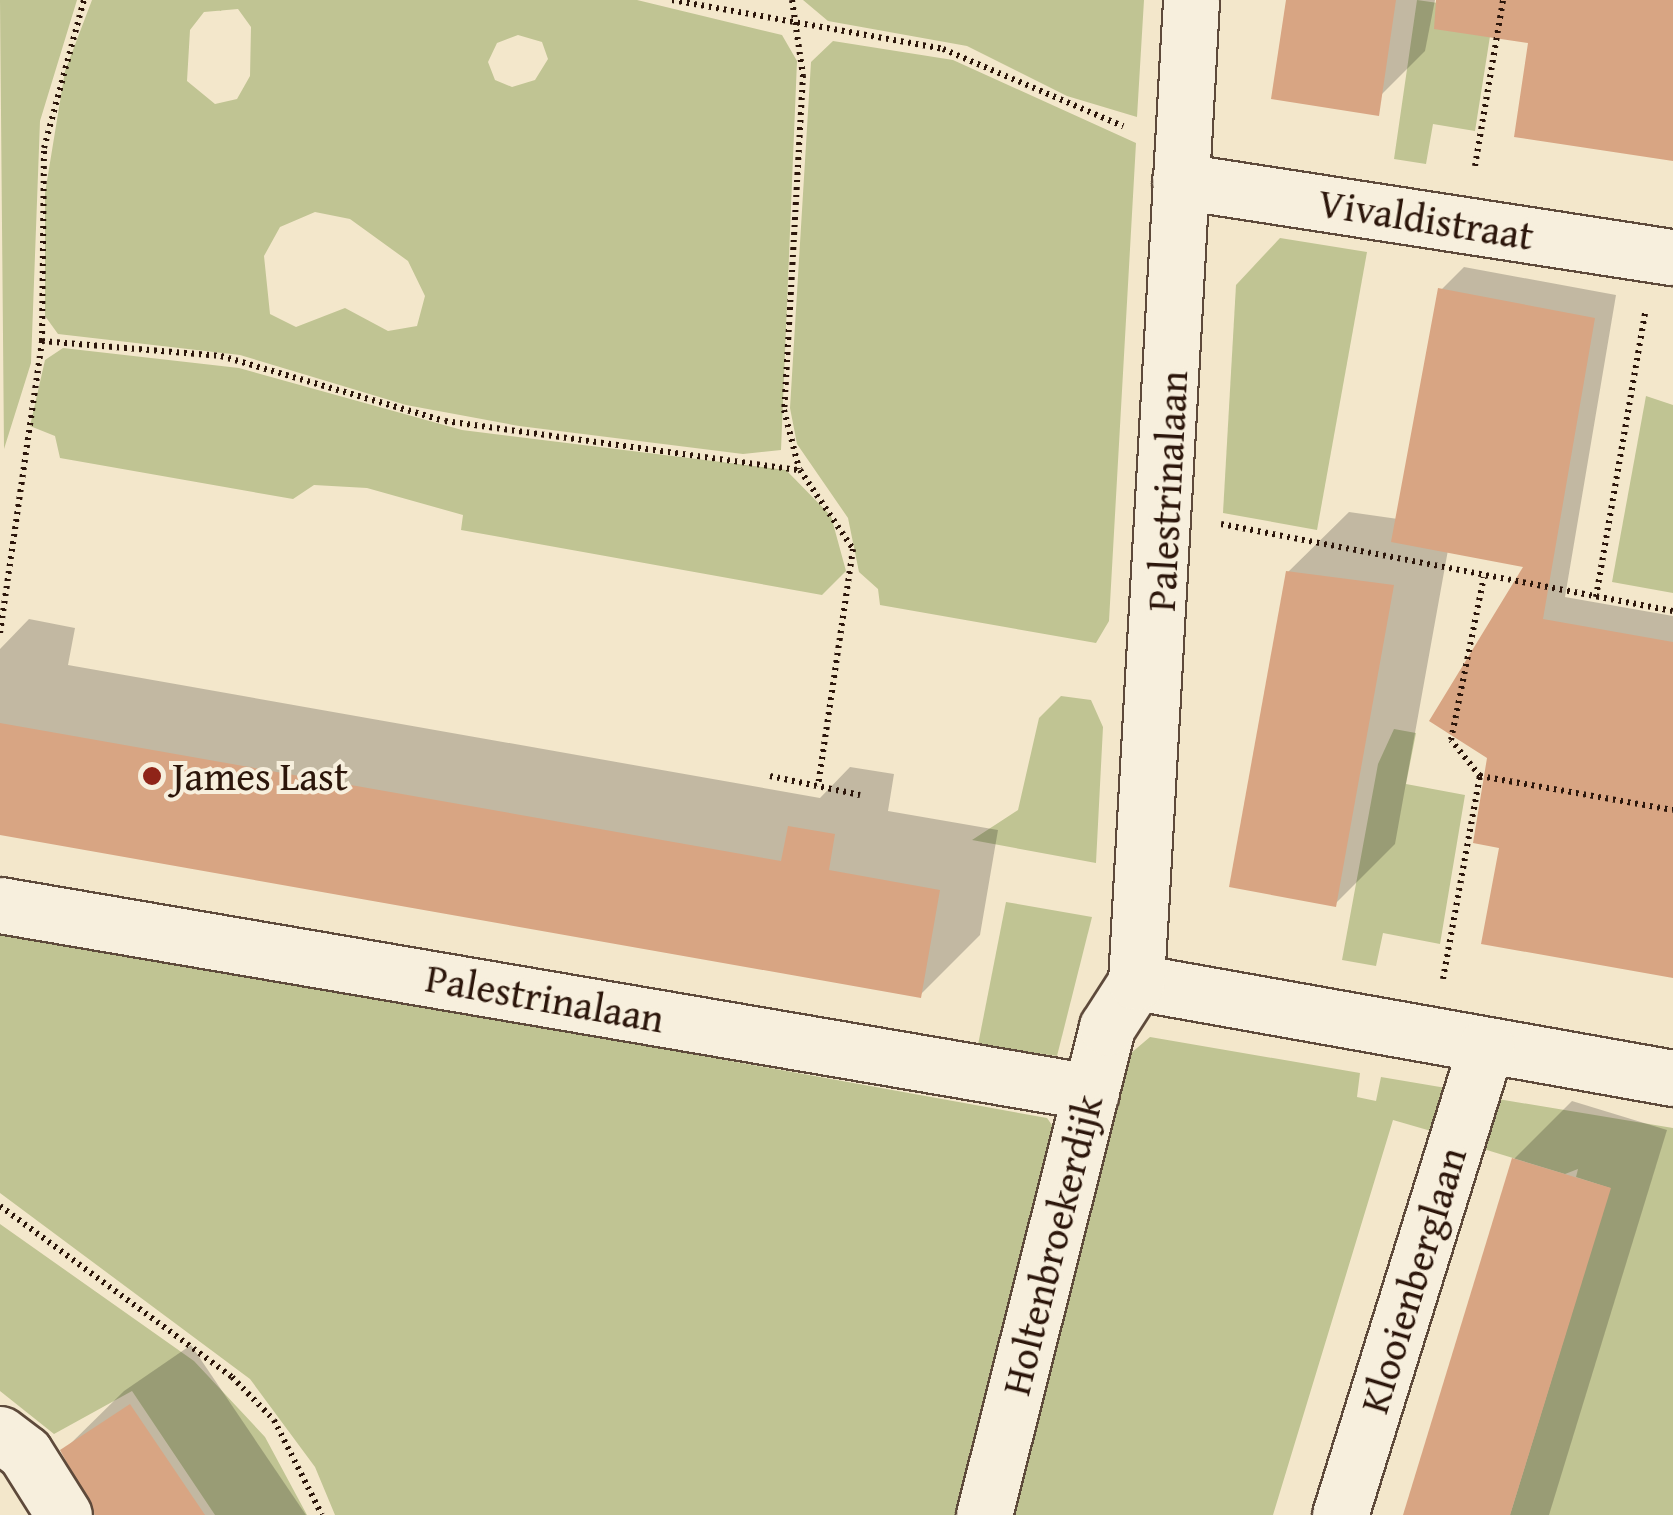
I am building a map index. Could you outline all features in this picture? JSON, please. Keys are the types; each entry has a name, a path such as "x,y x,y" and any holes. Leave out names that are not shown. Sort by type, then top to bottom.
{"street":[{"name":"Palestrinalaan","path":"1136,982 1166,512 1191,0"},
{"name":"Vivaldistraat","path":"1181,160 1466,225 1664,255"},
{"name":"Palestrinalaan","path":"0,905 1091,1092"},
{"path":"1136,982 1673,1078"},
{"name":"Holtenbroekerdijk","path":"984,1515 1106,1027 1136,982"},
{"name":"Klooienberglaan","path":"1340,1515 1486,1046"},
{"path":"0,1434 25,1453 64,1515"}],"path":[{"path":"0,632 42,341 42,163 60,65 84,0"},
{"path":"672,0 972,57 1181,160"},
{"path":"792,0 798,21 784,410 800,470 854,549 818,786"},
{"path":"1466,225 1503,0"},
{"path":"1596,597 1664,255"},
{"path":"42,341 221,356 444,420 800,470"},
{"path":"1166,512 1673,611"},
{"path":"1484,577 1451,740 1480,776 1673,810"},
{"path":"770,776 860,795"},
{"path":"1433,1036 1480,776"},
{"path":"0,1206 232,1377 274,1420 322,1515"}],"green space":[{"path":"0,0 77,0 40,121 31,363 4,449"},
{"path":"92,0 637,0 782,35 797,61 781,450 743,454 519,426 406,405 240,355 58,334 45,316 45,193 65,71","holes":["238,9 251,27 250,76 237,99 215,104 187,81 190,30 204,12","518,35 542,42 548,59 535,80 512,87 495,80 488,62 497,43","315,212 350,219 408,261 425,296 417,326 388,331 345,308 296,327 270,314 264,256 280,227"]},
{"path":"803,0 1144,0 1137,117 1067,96 967,46 828,21"},
{"path":"1417,0 1494,11 1475,131 1433,124 1426,164 1394,159"},
{"path":"833,41 953,60 1136,143 1109,621 1096,643 880,605 878,589 859,572 848,518 797,444 790,408 811,62"},
{"path":"1280,238 1367,252 1317,530 1223,513 1236,285"},
{"path":"63,348 239,368 462,430 786,470 831,516 846,571 822,595 461,530 463,515 367,488 314,485 293,499 60,458 55,436 30,426 45,360"},
{"path":"1646,396 1673,405 1673,593 1612,582"},
{"path":"1061,696 1091,700 1103,727 1096,863 972,840 1018,810 1039,718"},
{"path":"1394,729 1416,733 1406,784 1465,795 1440,944 1383,933 1376,966 1342,960 1378,764"},
{"path":"1006,902 1092,917 1057,1056 978,1045"},
{"path":"0,929 1047,1118 1054,1128 962,1515 335,1515 315,1467 250,1379 0,1193"},
{"path":"1150,1037 1360,1073 1357,1097 1376,1101 1381,1077 1452,1089 1438,1133 1393,1120 1273,1515 1004,1515 1124,1059"},
{"path":"1492,1098 1673,1128 1673,1515 1510,1515 1610,1188 1576,1177 1578,1169 1565,1174 1477,1147"},
{"path":"0,1224 194,1361 265,1437 307,1515 215,1515 132,1391 54,1434 0,1391"}],"building":[{"path":"1286,0 1396,0 1379,116 1271,99"},
{"path":"1436,0 1673,0 1673,161 1514,137 1528,43 1434,29"},
{"path":"1438,288 1595,318 1543,619 1673,642 1673,978 1481,944 1499,848 1473,843 1487,758 1429,721 1523,567 1391,542"},
{"path":"1286,571 1394,585 1336,907 1229,887"},
{"path":"0,723 781,861 788,826 835,834 829,870 940,890 921,998 0,835"},
{"path":"1512,1158 1611,1188 1510,1515 1403,1515"},
{"path":"130,1404 205,1515 95,1515 60,1450"}],"place":[{"name":"James Last","path":"152,776"}]}
